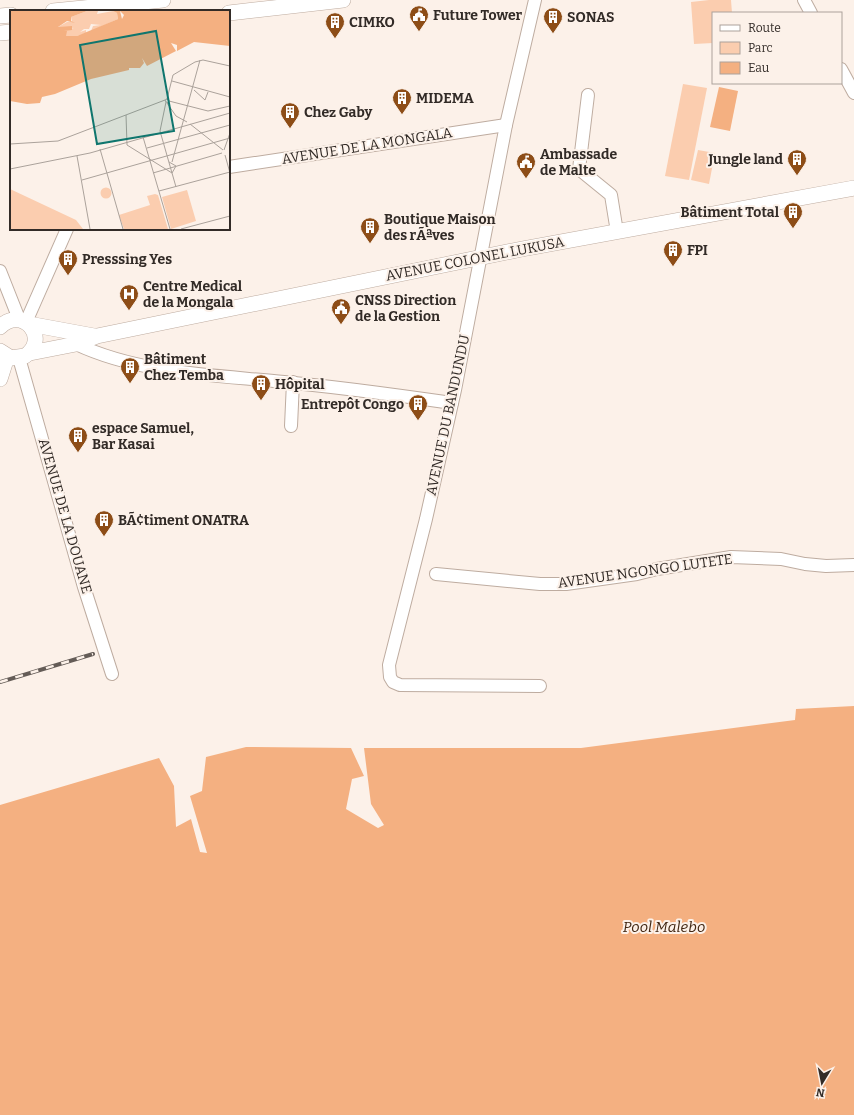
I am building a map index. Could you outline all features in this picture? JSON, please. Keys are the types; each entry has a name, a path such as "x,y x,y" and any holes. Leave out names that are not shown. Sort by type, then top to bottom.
{"main road":[{"path":"67,10 148,4 163,0"},
{"path":"230,13 342,0"},
{"path":"0,16 10,15"},
{"path":"0,33 10,32"},
{"name":"AVENUE COLONEL LUKUSA","path":"14,355 76,344 97,336 482,258 854,188"},
{"path":"0,327 6,322 24,322 34,330 36,338 34,346 14,355 0,379"},
{"name":"AVENUE COLONEL LUKUSA","path":"24,322 97,336"}],"street":[{"name":"AVENUE DU BANDUNDU","path":"535,0 506,125 482,258 471,300 452,403 389,665 390,677 393,682 400,685 540,686"},
{"path":"804,0 810,12"},
{"path":"842,71 854,93"},
{"path":"588,95 579,168 612,195 617,232"},
{"name":"AVENUE DE LA MONGALA","path":"230,167 506,125"},
{"path":"24,322 67,230"},
{"path":"0,271 24,322"},
{"path":"76,344 97,354 167,370 293,382 452,403"},
{"name":"AVENUE DE LA DOUANE","path":"14,355 84,587 112,674"},
{"path":"291,426 293,382"},
{"name":"AVENUE NGONGO LUTETE","path":"436,574 540,584 566,584 637,574 657,569 731,557 774,558 805,564 854,566"}],"green space":[{"path":"731,0 732,12 712,12 712,43 694,44 691,2"},
{"path":"683,84 707,88 689,180 665,176"},
{"path":"698,150 715,153 709,184 691,180"}],"water":[{"path":"719,87 738,91 730,131 710,127"},
{"name":"Pool Malebo","path":"854,706 854,1115 0,1115 0,805 159,758 174,786 176,827 191,819 200,852 207,853 190,796 202,791 206,757 246,747 351,748 364,776 352,779 346,809 378,828 384,825 371,804 364,748 581,748 795,720 796,709"}],"railway":[{"path":"0,682 93,654"}],"place":[{"name":"Future Tower","path":"419,32"},
{"name":"SONAS","path":"553,34"},
{"name":"CIMKO","path":"335,39"},
{"name":"MIDEMA","path":"402,115"},
{"name":"Chez Gaby","path":"290,129"},
{"name":"Jungle land","path":"797,176"},
{"name":"Ambassade de Malte","path":"526,179"},
{"name":"Bâtiment Total","path":"793,229"},
{"name":"Boutique Maison des rÃªves","path":"370,244"},
{"name":"FPI","path":"673,267"},
{"name":"Presssing Yes","path":"68,276"},
{"name":"Centre Medical de la Mongala","path":"129,311"},
{"name":"CNSS Direction de la Gestion","path":"341,325"},
{"name":"Bâtiment Chez Temba","path":"130,384"},
{"name":"Hôpital","path":"261,401"},
{"name":"Entrepôt Congo","path":"418,421"},
{"name":"espace Samuel, Bar Kasai","path":"78,453"},
{"name":"BÃ¢timent ONATRA","path":"104,537"}]}
